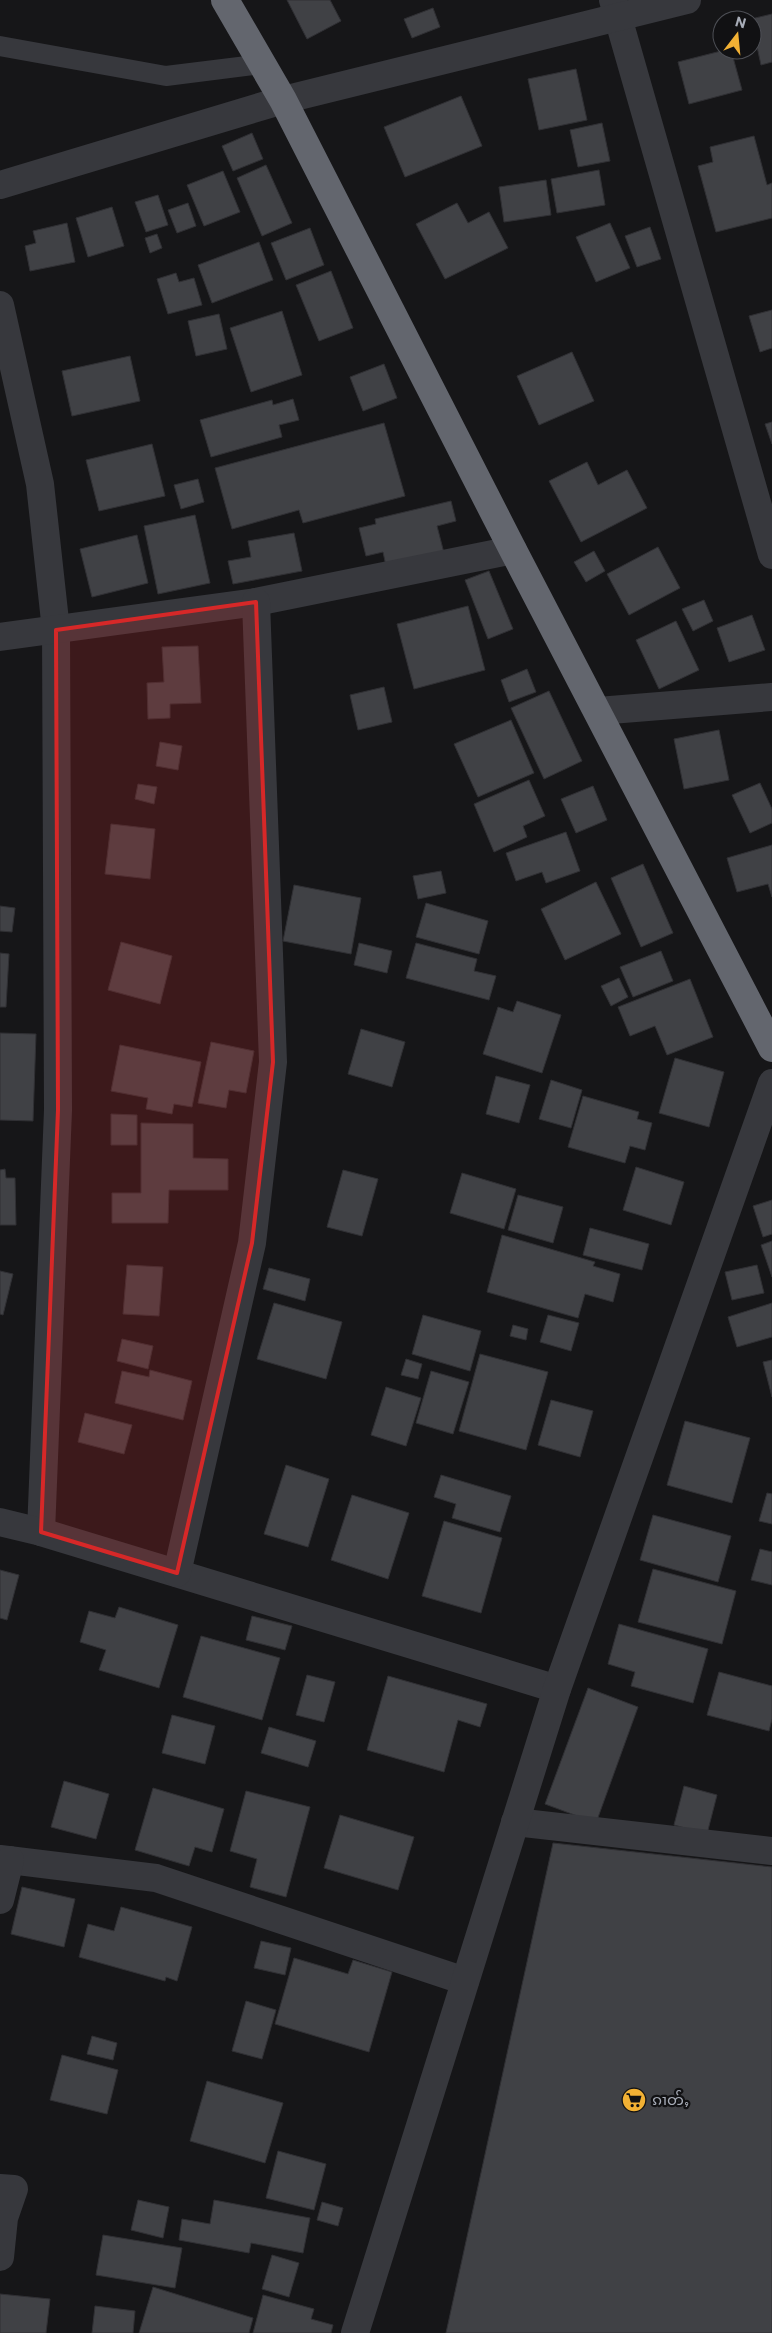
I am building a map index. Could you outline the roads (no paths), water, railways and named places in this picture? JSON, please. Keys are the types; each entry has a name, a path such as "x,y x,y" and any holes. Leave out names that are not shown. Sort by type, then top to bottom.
{"highway":[{"path":"225,0 283,100 513,550 772,1048"}],"street":[{"path":"0,185 283,100 615,9 687,0"},
{"path":"615,9 772,555"},
{"path":"0,305 40,484 56,630 58,1110 41,1532"},
{"path":"0,637 256,602 513,550"},
{"path":"177,1573 252,1243 273,1062 256,602"},
{"path":"598,711 772,698"},
{"path":"355,2333 557,1689 772,1083"},
{"path":"0,1522 41,1532 557,1689"},
{"path":"515,1822 772,1851"},
{"path":"0,1900 5,1859 156,1878 465,1981"},
{"path":"0,2188 14,2189 4,2218 0,2257"}],"lane":[{"path":"0,46 166,76 262,64"}],"place":[{"name":"ၵၢတ်ႇ","path":"634,2100"}]}
